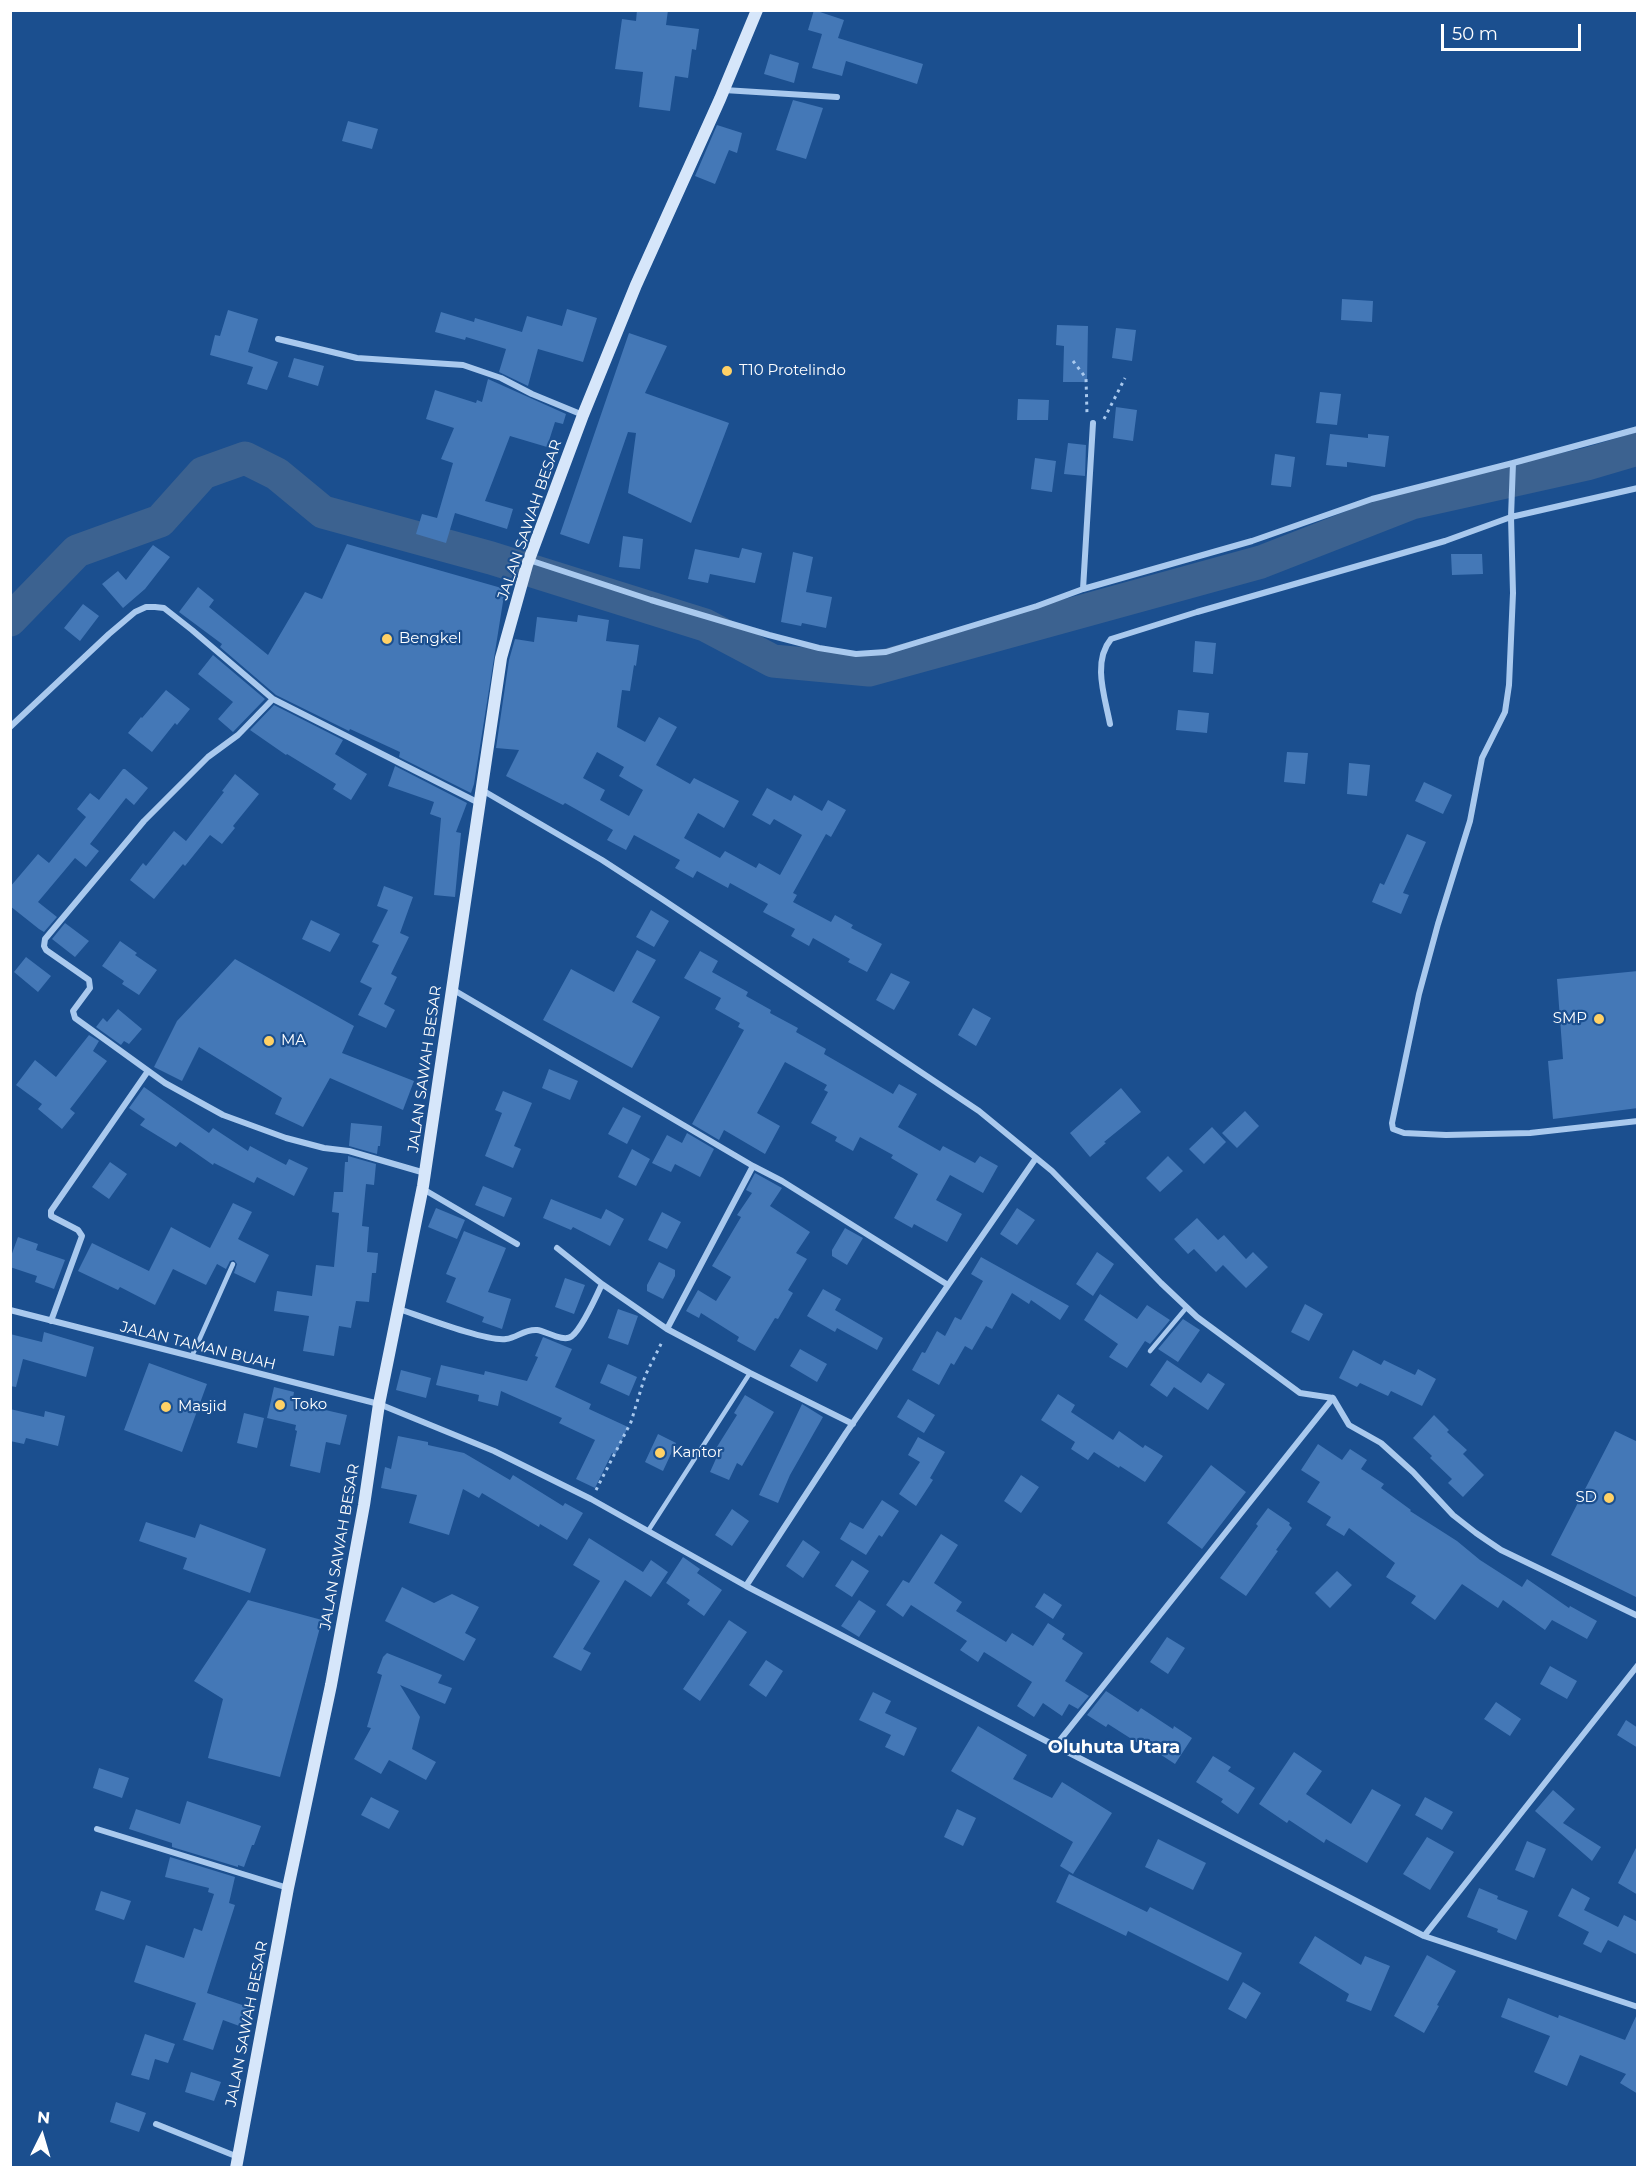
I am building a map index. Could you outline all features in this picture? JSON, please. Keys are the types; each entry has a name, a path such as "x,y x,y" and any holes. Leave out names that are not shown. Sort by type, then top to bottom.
{"main road":[{"name":"JALAN SAWAH BESAR","path":"237,2162 288,1888 331,1685 364,1505 379,1404 425,1173 501,658 528,562 583,415 636,285 724,90 757,10"}],"street":[{"path":"724,90 837,97"},
{"path":"278,339 357,357 470,366 583,415"},
{"path":"1083,589 1093,423"},
{"path":"528,562 819,648 856,654 886,652 1037,606 1083,589 1252,541 1372,499 1638,429"},
{"path":"1513,463 1511,502 1513,593 1509,685 1505,712 1482,758 1470,821 1419,994 1392,1123 1393,1129 1404,1133 1446,1135 1530,1133 1638,1121"},
{"path":"1110,724 1100,660 1104,648 1111,639 1197,612 1445,542 1511,517 1638,488"},
{"path":"10,727 135,612 146,607 164,608 273,699 479,804"},
{"path":"273,699 238,735 208,757 144,820 81,894 44,943 46,950 89,980 91,984 73,1011 75,1018 165,1083 214,1110 277,1135 324,1148 349,1151 425,1173"},
{"path":"482,790 652,892 869,1035 979,1111 1036,1158 1081,1200 1161,1284 1237,1348 1300,1393 1334,1398"},
{"path":"452,989 782,1181 948,1285"},
{"path":"51,1321 82,1236 78,1230 51,1216 51,1211 148,1071"},
{"path":"746,1586 853,1424 1036,1158"},
{"path":"667,1329 753,1166"},
{"path":"422,1189 517,1244"},
{"path":"557,1248 602,1284 667,1329 853,1424"},
{"path":"399,1309 485,1336 507,1340 526,1330 539,1330 566,1339 573,1336 597,1297 602,1284"},
{"name":"JALAN TAMAN BUAH","path":"10,1310 379,1404 494,1451 591,1499 746,1586 1424,1936 1638,2007"},
{"path":"1334,1398 1349,1425 1381,1443 1413,1472 1453,1515 1476,1533 1501,1550 1638,1616"},
{"path":"1056,1745 1334,1398"},
{"path":"1424,1936 1638,1665"},
{"path":"97,1829 288,1888"},
{"path":"156,2124 237,2162"}],"lane":[{"path":"192,1356 233,1264"},
{"path":"1150,1351 1187,1307"},
{"path":"648,1531 750,1373"}],"path":[{"path":"1073,361 1086,378 1086,412 1088,419 1093,423 1101,422 1105,418 1125,378"},
{"path":"591,1499 631,1422 645,1376 663,1339"}],"building":[{"path":"637,10 668,10 666,25 699,29 696,50 692,49 688,78 675,76 670,111 639,107 643,72 615,69 622,19 636,21"},
{"path":"814,10 844,20 838,38 923,64 917,84 846,61 842,76 812,68 822,34 808,30"},
{"path":"770,54 799,63 794,83 764,74"},
{"path":"793,100 823,108 806,159 776,150"},
{"path":"348,121 378,129 372,149 342,141"},
{"path":"717,125 742,133 737,153 729,150 715,184 695,176"},
{"path":"1342,299 1373,301 1372,322 1341,320"},
{"path":"567,309 597,318 583,362 538,349 528,386 499,372 506,349 466,337 465,340 435,332 441,312 474,322 475,318 522,332 527,316 562,326"},
{"path":"228,310 258,319 248,352 278,362 267,390 247,384 253,367 210,355 215,335 220,336"},
{"path":"1057,325 1088,326 1087,382 1063,382 1064,346 1056,345"},
{"path":"1116,328 1136,330 1132,361 1112,358"},
{"path":"629,333 667,346 645,393 729,423 691,523 628,493 636,433 628,432 589,544 560,534"},
{"path":"294,358 324,366 318,386 288,377"},
{"path":"488,379 566,414 563,424 555,422 547,447 510,436 485,501 513,509 507,529 455,513 446,543 416,534 422,514 437,518 453,463 441,459 454,428 426,419 435,390 476,403 477,400 482,402"},
{"path":"1320,392 1341,394 1337,425 1316,423"},
{"path":"1018,399 1049,400 1048,420 1017,420"},
{"path":"1116,407 1137,410 1133,441 1113,438"},
{"path":"1330,434 1368,438 1368,434 1389,436 1385,467 1347,462 1347,467 1326,465"},
{"path":"1068,443 1086,445 1085,476 1064,474"},
{"path":"1275,454 1295,457 1291,487 1271,485"},
{"path":"1035,458 1056,461 1052,492 1031,489"},
{"path":"623,536 643,539 640,569 619,567"},
{"name":"Bengkel","path":"347,544 505,589 471,793 399,757 400,752 350,729 349,731 276,695 220,647 222,644 179,612 198,587 214,600 209,607 268,655 305,592 322,599"},
{"path":"153,545 170,557 145,589 123,608 102,584 118,571 126,580"},
{"path":"742,548 762,553 755,583 710,574 708,583 688,579 695,549 739,558"},
{"path":"793,552 813,557 806,592 832,597 826,628 781,622"},
{"path":"1451,554 1482,554 1483,574 1452,575"},
{"path":"83,604 99,616 80,641 64,628"},
{"path":"578,615 609,620 606,641 639,645 630,691 622,690 617,727 645,742 659,717 677,727 656,765 690,784 694,778 739,801 724,828 698,813 684,838 720,858 725,851 756,868 759,863 780,875 802,835 774,819 770,825 752,815 767,788 791,801 794,795 822,811 828,800 846,810 831,837 826,834 793,893 797,895 793,902 831,922 835,915 853,925 851,928 882,944 867,972 848,962 850,959 813,938 809,946 791,936 795,929 763,912 768,904 730,883 728,888 697,871 693,878 675,868 680,860 634,835 626,850 607,840 613,830 565,803 563,805 506,776 519,750 496,748 509,660 515,639 534,642 537,617 577,622","holes":["597,752 624,767 619,776 643,790 629,816 600,800 605,790 583,778"]},
{"path":"1195,641 1216,643 1213,674 1193,672"},
{"path":"213,655 265,699 233,732 218,719 233,702 198,674"},
{"path":"166,690 190,709 177,725 175,723 152,752 128,733"},
{"path":"274,705 343,740 335,754 367,774 351,800 333,789 336,784 286,755 250,730"},
{"path":"1178,710 1209,713 1207,733 1176,730"},
{"path":"1287,752 1308,753 1305,784 1284,782"},
{"path":"1349,763 1370,765 1367,796 1347,794"},
{"path":"395,766 467,803 456,832 461,833 455,897 434,895 441,818 430,814 434,802 388,786"},
{"path":"123,769 148,788 134,805 126,798 90,844 99,851 86,867 75,858 38,902 57,917 44,932 10,906 10,887 38,854 49,863 86,817 77,809 90,793 99,800"},
{"path":"235,774 259,794 233,826 235,828 222,844 210,835 154,899 130,880 143,863 146,866 174,831 186,841"},
{"path":"1424,782 1452,795 1443,814 1415,801"},
{"path":"1407,834 1426,842 1403,893 1409,895 1401,914 1372,902 1380,883 1384,885"},
{"path":"384,886 413,897 400,933 409,937 391,974 397,977 384,1004 395,1010 386,1028 358,1015 372,988 360,982 379,945 372,942 388,910 377,906"},
{"path":"651,910 669,921 654,947 636,937"},
{"path":"311,920 340,934 330,952 302,939"},
{"path":"65,923 89,941 75,957 52,939"},
{"path":"120,941 157,970 139,995 122,984 124,981 102,966"},
{"path":"637,950 656,960 632,1002 660,1017 632,1068 543,1020 571,969 614,992"},
{"path":"700,951 718,961 712,972 748,992 746,996 771,1010 770,1013 798,1028 796,1032 826,1049 824,1054 893,1094 899,1084 917,1094 898,1127 940,1151 943,1146 975,1163 980,1156 998,1166 983,1193 950,1175 936,1200 962,1214 947,1242 914,1224 912,1228 894,1218 918,1174 891,1158 893,1155 860,1137 853,1151 835,1141 837,1137 811,1123 828,1092 824,1090 827,1085 785,1062 757,1113 780,1126 765,1154 724,1130 719,1140 692,1124 744,1030 738,1027 740,1023 715,1009 721,998 684,978"},
{"path":"26,957 51,976 38,992 14,972"},
{"name":"MA","path":"235,959 354,1026 342,1053 414,1081 403,1110 330,1078 303,1127 275,1114 282,1098 199,1047 182,1081 154,1067 177,1021"},
{"name":"SMP","path":"1638,971 1638,1108 1553,1119 1548,1061 1563,1059 1557,979"},
{"path":"891,973 910,982 894,1010 876,1000"},
{"path":"973,1008 991,1018 976,1046 958,1035"},
{"path":"118,1009 142,1029 129,1044 124,1041 121,1045 96,1027 103,1018 107,1022"},
{"path":"89,1035 99,1041 93,1051 107,1061 70,1109 75,1113 62,1129 38,1109 42,1104 16,1085 35,1060 56,1077"},
{"path":"549,1069 578,1081 570,1100 542,1088"},
{"path":"144,1087 209,1133 213,1128 248,1151 250,1146 286,1165 289,1159 308,1168 294,1196 257,1177 254,1183 214,1163 213,1165 180,1142 176,1147 140,1125 145,1119 129,1108"},
{"path":"1121,1088 1141,1112 1104,1142 1106,1143 1090,1157 1070,1133"},
{"path":"503,1091 532,1103 514,1146 521,1149 513,1168 485,1156 502,1113 495,1110"},
{"path":"623,1107 641,1116 627,1144 608,1134"},
{"path":"1245,1111 1259,1126 1237,1148 1222,1133"},
{"path":"351,1123 382,1126 377,1154 349,1146"},
{"path":"1212,1127 1226,1142 1204,1164 1189,1149"},
{"path":"687,1133 714,1149 700,1177 675,1164 671,1172 652,1163 667,1135 682,1143"},
{"path":"632,1149 650,1159 636,1186 618,1177"},
{"path":"348,1156 376,1164 374,1185 366,1184 362,1226 369,1227 367,1252 378,1253 376,1273 372,1273 369,1302 356,1301 351,1328 339,1326 334,1356 303,1351 309,1316 274,1311 277,1291 312,1296 316,1265 334,1267 339,1213 332,1212 334,1192 343,1192 345,1162 348,1162"},
{"path":"1168,1156 1183,1171 1160,1192 1146,1178"},
{"path":"110,1162 127,1174 109,1199 92,1187"},
{"path":"755,1173 782,1188 770,1206 810,1232 796,1253 807,1259 788,1290 793,1293 755,1351 737,1341 739,1337 701,1313 699,1318 686,1311 698,1290 716,1301 731,1277 712,1266 741,1217 737,1215 752,1193 746,1190"},
{"path":"483,1186 512,1198 504,1217 475,1205"},
{"path":"551,1199 601,1219 606,1209 624,1219 610,1246 573,1227 571,1230 543,1218"},
{"path":"233,1203 252,1212 238,1239 269,1255 255,1283 234,1273 237,1264 234,1260 230,1261 226,1269 217,1264 206,1285 173,1269 155,1305 120,1287 118,1290 78,1271 92,1243 149,1271 171,1227 210,1248"},
{"path":"436,1208 465,1220 457,1239 428,1227"},
{"path":"1017,1208 1035,1220 1017,1245 1000,1234"},
{"path":"662,1212 681,1222 667,1249 648,1240"},
{"path":"1197,1218 1218,1240 1224,1235 1246,1259 1253,1252 1268,1267 1246,1288 1223,1265 1216,1272 1194,1249 1188,1254 1174,1239"},
{"path":"845,1228 863,1238 847,1265 832,1256 832,1250"},
{"path":"464,1231 506,1248 488,1292 511,1299 502,1329 482,1322 484,1317 446,1302 456,1278 446,1274"},
{"path":"18,1237 38,1244 36,1250 65,1260 54,1289 35,1282 37,1276 10,1267 10,1259"},
{"path":"1097,1252 1114,1264 1093,1296 1076,1284"},
{"path":"981,1257 1069,1306 1060,1320 1031,1300 1029,1304 1012,1293 992,1329 986,1326 972,1350 965,1346 954,1365 951,1363 939,1385 912,1370 937,1331 945,1336 955,1317 961,1320 983,1281 971,1274"},
{"path":"659,1262 675,1270 675,1276 663,1299 647,1291 647,1285"},
{"path":"565,1278 585,1285 574,1314 555,1307"},
{"path":"823,1289 841,1299 835,1310 883,1338 877,1350 837,1328 835,1332 807,1316"},
{"path":"1100,1294 1137,1319 1147,1305 1170,1320 1150,1344 1145,1341 1127,1368 1109,1357 1118,1344 1084,1320"},
{"path":"1305,1304 1323,1314 1309,1341 1291,1332"},
{"path":"618,1309 638,1316 628,1345 608,1338"},
{"path":"1183,1319 1200,1330 1178,1362 1158,1349"},
{"path":"44,1332 94,1347 86,1377 23,1359 16,1387 10,1386 10,1334 42,1342"},
{"path":"543,1337 572,1349 555,1387 591,1404 589,1409 628,1427 615,1455 612,1453 595,1488 576,1479 595,1440 559,1423 562,1418 501,1391 498,1406 478,1401 479,1395 436,1385 441,1365 484,1375 485,1371 527,1381 538,1357 535,1356"},
{"path":"800,1349 827,1364 817,1382 790,1366"},
{"path":"1353,1350 1381,1365 1384,1360 1415,1375 1418,1369 1436,1379 1422,1406 1391,1391 1388,1396 1360,1383 1357,1387 1339,1378"},
{"path":"1167,1360 1201,1383 1208,1373 1225,1384 1208,1410 1174,1387 1167,1397 1150,1385"},
{"name":"Masjid","path":"149,1363 207,1384 182,1452 124,1430"},
{"path":"608,1364 637,1377 629,1396 600,1383"},
{"path":"401,1370 431,1378 426,1398 396,1390"},
{"path":"274,1387 294,1392 293,1398 322,1405 321,1409 347,1415 340,1445 326,1442 320,1473 290,1466 297,1431 295,1430 296,1425 267,1418"},
{"path":"1058,1394 1075,1405 1071,1412 1113,1440 1119,1431 1143,1448 1145,1445 1163,1456 1145,1482 1094,1452 1088,1460 1071,1449 1075,1442 1041,1420"},
{"path":"745,1395 774,1412 742,1466 737,1463 729,1480 710,1472 719,1452 715,1450 737,1415 734,1413"},
{"path":"908,1399 935,1415 924,1433 897,1417"},
{"path":"802,1404 823,1417 790,1475 778,1503 759,1495"},
{"path":"10,1409 44,1417 45,1411 65,1416 58,1446 26,1438 24,1444 10,1441"},
{"path":"244,1413 264,1418 257,1448 237,1443"},
{"path":"1434,1415 1449,1430 1447,1432 1467,1450 1463,1454 1484,1475 1463,1497 1448,1483 1452,1479 1413,1438"},
{"name":"SD","path":"1615,1431 1638,1442 1638,1598 1551,1555"},
{"name":"Kantor","path":"658,1434 676,1443 663,1471 645,1462"},
{"path":"398,1436 464,1453 510,1480 513,1475 563,1506 565,1503 583,1513 567,1540 540,1524 539,1527 482,1493 479,1498 463,1489 449,1535 409,1523 417,1495 381,1488 385,1467 391,1469"},
{"path":"918,1437 945,1452 930,1478 933,1480 916,1506 899,1494 920,1462 908,1455"},
{"path":"1318,1444 1342,1460 1350,1449 1367,1460 1361,1469 1384,1484 1381,1488 1410,1511 1457,1541 1480,1560 1522,1587 1527,1579 1569,1608 1570,1606 1597,1621 1587,1639 1552,1620 1545,1630 1503,1600 1498,1608 1462,1584 1435,1620 1411,1603 1416,1596 1386,1577 1395,1563 1349,1528 1344,1536 1326,1525 1331,1517 1307,1502 1320,1482 1301,1470"},
{"path":"1211,1465 1246,1492 1202,1549 1167,1523"},
{"path":"1021,1475 1039,1487 1021,1513 1004,1501"},
{"path":"882,1500 899,1511 882,1537 879,1535 866,1555 840,1539 850,1522 863,1529"},
{"path":"1268,1508 1290,1523 1292,1528 1246,1596 1220,1578 1258,1526 1256,1524"},
{"path":"732,1509 749,1521 732,1546 715,1535"},
{"path":"146,1522 195,1538 200,1524 266,1549 250,1593 183,1569 187,1558 139,1541"},
{"path":"941,1534 958,1545 934,1583 962,1602 956,1611 1006,1642 1012,1633 1033,1646 1048,1623 1065,1634 1062,1639 1083,1653 1065,1681 1089,1696 1078,1709 1069,1704 1062,1716 1043,1703 1034,1717 1017,1706 1032,1682 984,1652 978,1662 960,1650 967,1641 911,1605 903,1617 886,1605 903,1580 909,1583"},
{"path":"589,1538 643,1572 651,1560 668,1572 651,1597 625,1580 583,1649 591,1653 581,1671 553,1657 600,1581 573,1565"},
{"path":"803,1540 820,1552 803,1578 786,1566"},
{"path":"683,1557 700,1569 697,1573 722,1590 704,1616 687,1604 690,1600 666,1583"},
{"path":"852,1560 869,1571 852,1597 835,1586"},
{"path":"1337,1571 1352,1585 1330,1608 1315,1593"},
{"path":"402,1587 434,1603 452,1594 479,1607 465,1633 476,1639 464,1661 385,1621"},
{"path":"1044,1593 1062,1605 1053,1619 1035,1607"},
{"path":"248,1600 322,1620 280,1777 208,1758 223,1699 194,1681"},
{"path":"859,1600 876,1611 859,1637 841,1626"},
{"path":"729,1620 747,1632 700,1701 683,1689"},
{"path":"1167,1637 1185,1648 1168,1674 1150,1662"},
{"path":"387,1653 442,1675 438,1683 452,1688 445,1704 400,1685 420,1717 412,1749 436,1762 426,1780 389,1760 381,1774 354,1759 371,1728 367,1727 382,1675 377,1673"},
{"path":"766,1660 783,1671 766,1697 749,1685"},
{"path":"1550,1666 1577,1681 1567,1699 1540,1684"},
{"path":"1106,1691 1138,1712 1141,1708 1173,1729 1174,1726 1192,1738 1175,1764 1143,1743 1141,1745 1108,1724 1106,1727 1087,1715"},
{"path":"873,1692 891,1701 885,1713 917,1728 904,1756 885,1747 891,1735 859,1720"},
{"path":"1496,1702 1521,1719 1510,1736 1484,1719"},
{"path":"1626,1720 1638,1728 1638,1748 1617,1735"},
{"path":"978,1726 1027,1755 1013,1779 1052,1798 1062,1782 1112,1813 1073,1874 1060,1866 1073,1842 951,1771"},
{"path":"1294,1752 1322,1771 1306,1794 1351,1824 1372,1789 1401,1805 1367,1863 1326,1839 1324,1843 1289,1820 1287,1823 1259,1804"},
{"path":"1213,1756 1231,1767 1228,1771 1255,1788 1238,1814 1221,1802 1223,1799 1196,1782"},
{"path":"99,1768 129,1778 122,1798 93,1788"},
{"path":"1553,1790 1575,1809 1563,1823 1601,1847 1592,1861 1535,1811"},
{"path":"371,1797 399,1811 389,1829 361,1815"},
{"path":"1425,1797 1453,1812 1442,1830 1415,1815"},
{"path":"187,1801 261,1826 244,1867 172,1847 172,1843 129,1829 136,1809 180,1824"},
{"path":"957,1809 976,1818 963,1846 944,1837"},
{"path":"1427,1837 1454,1852 1430,1890 1403,1874"},
{"path":"1158,1839 1206,1863 1193,1890 1145,1867"},
{"path":"1527,1841 1546,1849 1534,1878 1515,1870"},
{"path":"1638,1844 1638,1895 1618,1883"},
{"path":"170,1857 235,1877 229,1903 235,1905 207,1993 248,2007 242,2027 223,2020 213,2050 183,2040 196,2003 134,1982 146,1945 184,1958 194,1928 202,1931 214,1894 208,1892 209,1888 165,1877"},
{"path":"1069,1874 1147,1912 1150,1907 1242,1953 1228,1981 1128,1931 1126,1936 1056,1902"},
{"path":"1479,1888 1498,1896 1497,1899 1528,1911 1516,1940 1497,1932 1498,1929 1467,1917"},
{"path":"1572,1888 1590,1898 1584,1910 1618,1927 1624,1915 1638,1922 1638,1955 1608,1940 1601,1953 1583,1944 1589,1932 1558,1916"},
{"path":"101,1891 131,1901 124,1920 95,1910"},
{"path":"1315,1936 1361,1965 1365,1956 1390,1966 1371,2011 1346,2001 1349,1994 1299,1963"},
{"path":"1427,1955 1456,1971 1424,2033 1394,2016"},
{"path":"1243,1982 1261,1993 1246,2019 1228,2009"},
{"path":"1508,1998 1558,2018 1559,2015 1625,2040 1638,2012 1638,2094 1620,2083 1626,2074 1580,2055 1567,2086 1534,2072 1550,2036 1501,2017"},
{"path":"145,2034 175,2044 168,2063 155,2059 149,2080 131,2075"},
{"path":"191,2072 221,2082 214,2101 185,2092"},
{"path":"116,2102 146,2113 139,2132 110,2122"}],"waterway":[{"path":"10,620 77,551 160,521 203,473 245,458 277,474 323,512 491,558 705,625 773,661 869,670 1261,562 1412,503 1587,464 1638,449"}],"place":[{"name":"T10 Protelindo","path":"727,371"},
{"name":"Bengkel","path":"387,639"},
{"name":"SMP","path":"1599,1019"},
{"name":"MA","path":"269,1041"},
{"name":"Toko","path":"280,1405"},
{"name":"Masjid","path":"166,1407"},
{"name":"Kantor","path":"660,1453"},
{"name":"SD","path":"1609,1498"}],"district":[{"name":"Oluhuta Utara","path":"1114,1748"}]}
